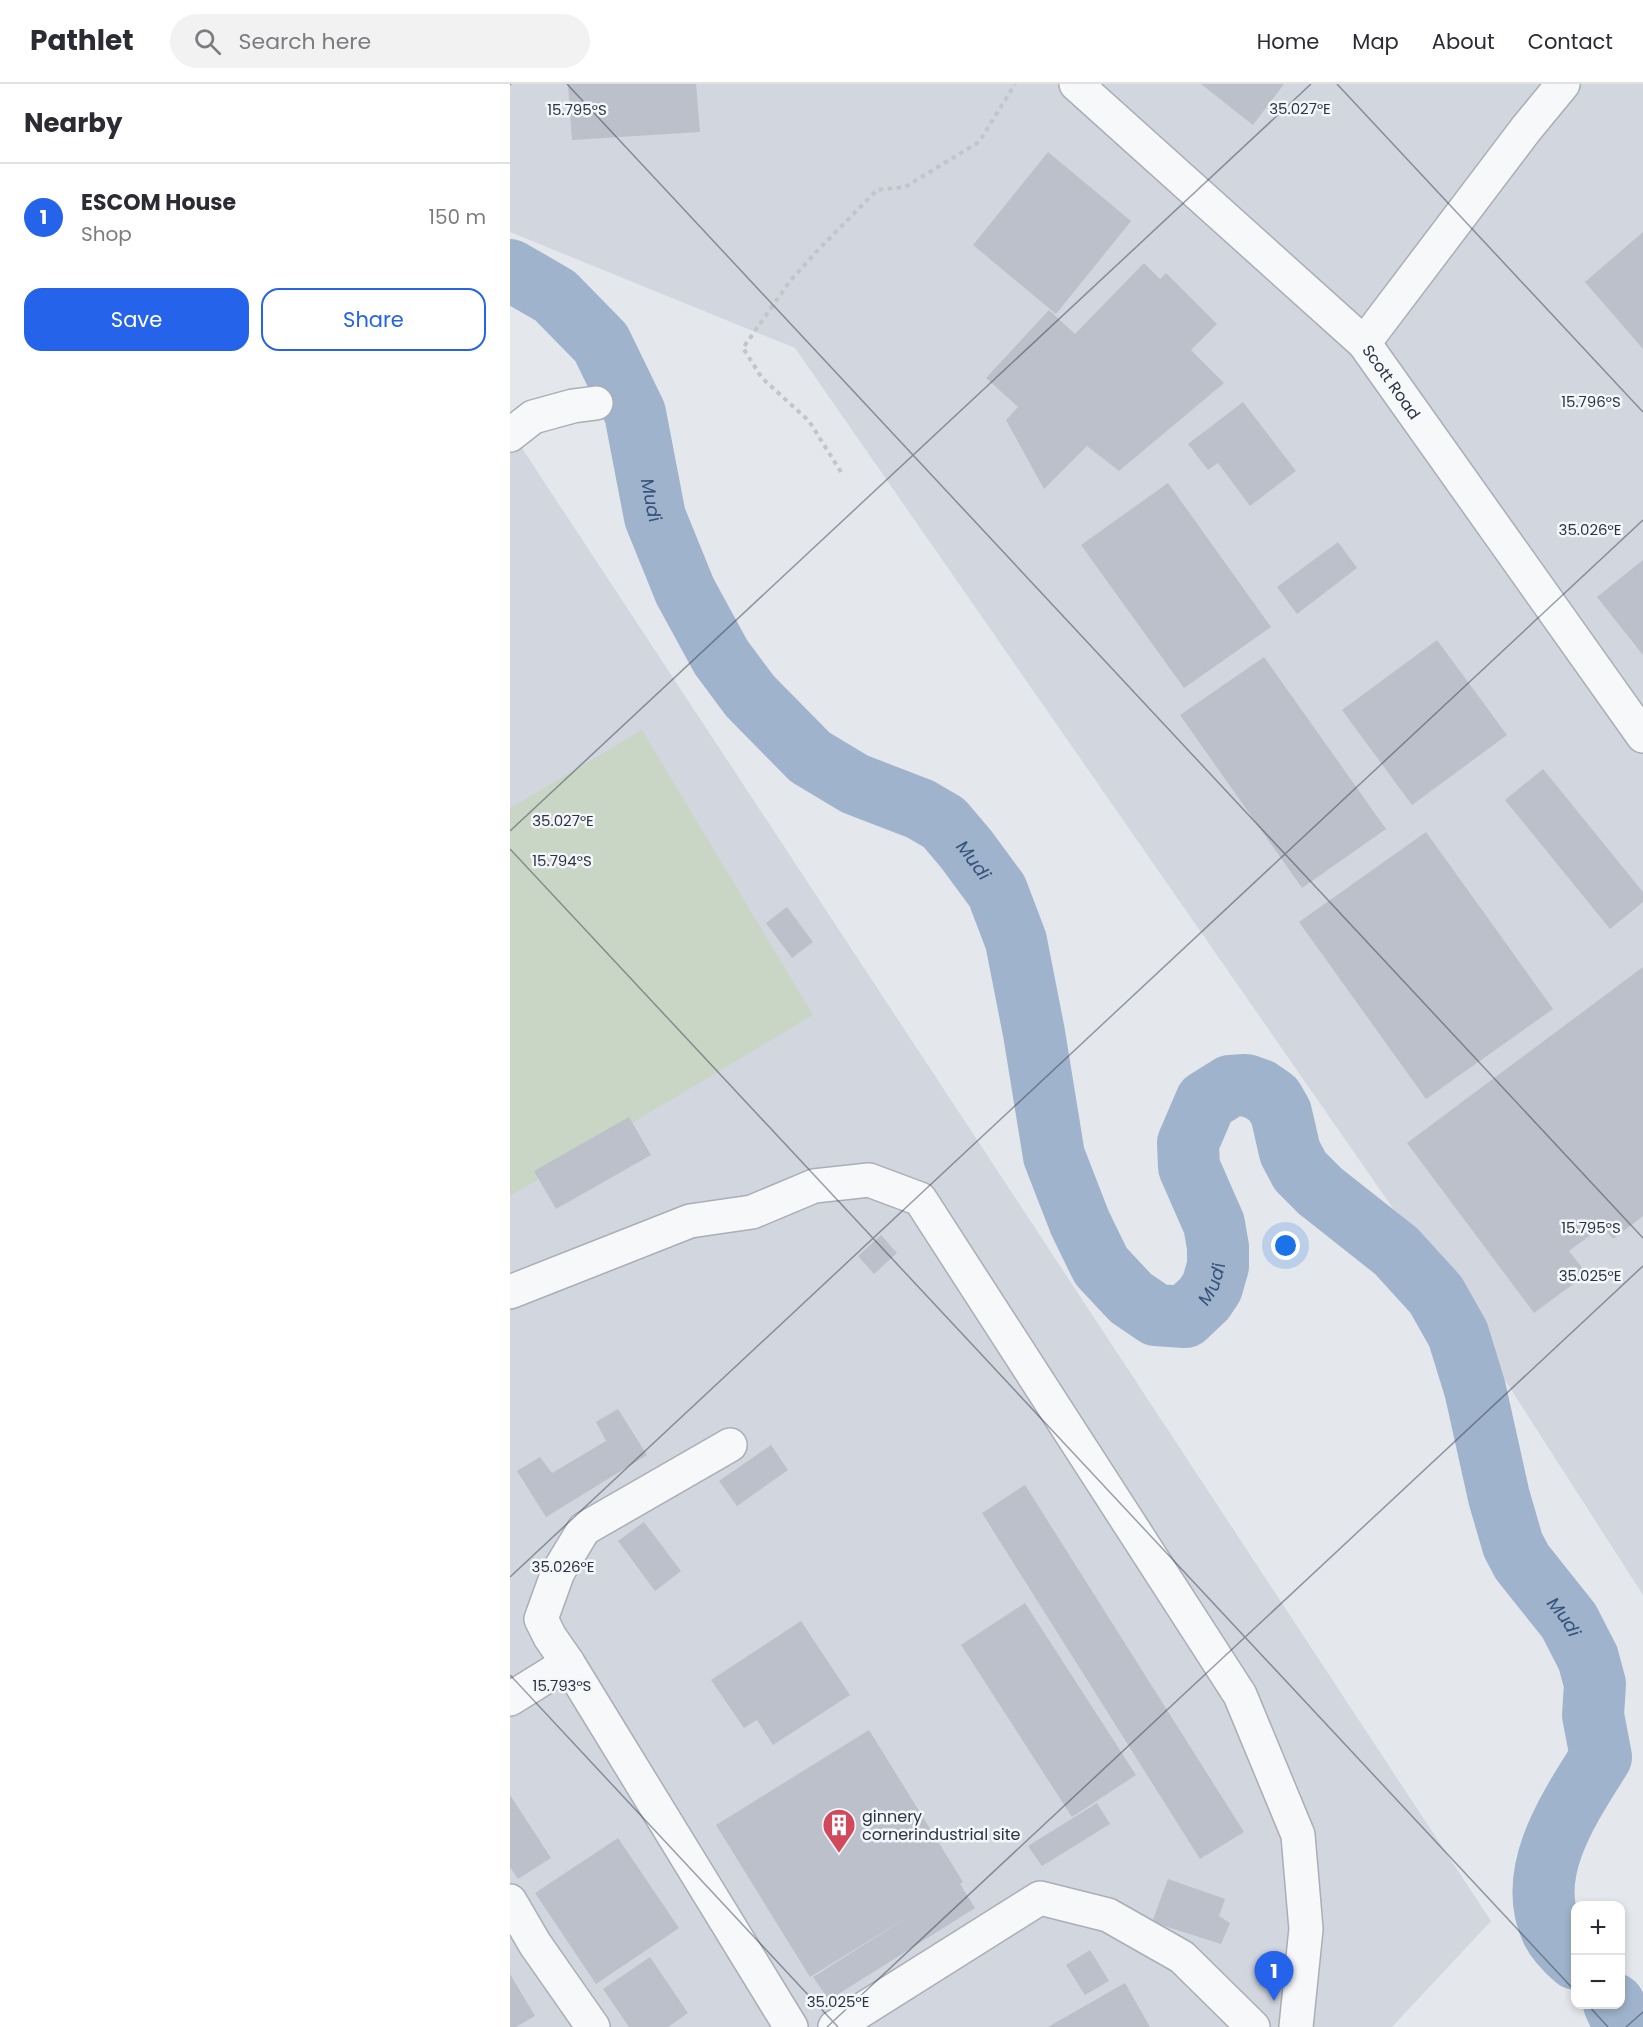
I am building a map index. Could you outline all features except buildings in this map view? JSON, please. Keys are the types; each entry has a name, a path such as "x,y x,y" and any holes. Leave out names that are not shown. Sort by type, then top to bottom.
{"lane":[{"name":"Scott Road","path":"1076,84 1364,343 1643,736"},
{"path":"1364,343 1526,129 1563,84"},
{"path":"510,435 532,417 573,406 596,403"},
{"path":"510,1292 690,1221 752,1212 814,1186 869,1180 920,1199 1240,1695 1298,1834 1306,1929 1296,2027"},
{"path":"730,1445 584,1529 558,1572 541,1619 790,2027"},
{"path":"510,1699 568,1663"},
{"path":"835,2027 1040,1898 1108,1915 1182,1957 1253,2027"},
{"path":"510,1901 535,1944 593,2027"}],"path":[{"path":"841,472 809,421 762,378 743,348 790,281 877,190 905,187 979,142 1015,84"}],"shaded area":[{"path":"510,84 1643,84 1643,1595 1415,1240 795,348 510,232"},
{"path":"510,430 1491,1921 1392,2027 510,2027"}],"green space":[{"path":"642,730 813,1015 510,1196 510,808"}],"waterway":[{"name":"Mudi","path":"510,270 555,296 601,343 635,413 655,517 685,591 721,657 750,696 810,757 855,784 920,809 944,823 997,891 1016,941 1054,1156 1080,1223 1101,1266 1131,1298 1156,1315 1185,1317 1204,1299 1212,1287 1218,1266 1218,1247 1214,1224 1189,1167 1188,1143 1206,1101 1230,1086 1246,1085 1260,1090 1273,1099 1281,1113 1290,1152 1300,1171 1320,1191 1396,1251 1436,1295 1458,1334 1475,1389 1499,1497 1513,1545 1522,1562 1569,1621 1588,1658 1595,1684 1593,1715 1601,1757 1577,1796 1555,1840 1547,1863 1544,1886 1545,1909 1552,1931 1572,1955"},
{"name":"Mudi","path":"1616,2009 1622,2027"}],"place":[{"name":"ginnery cornerindustrial site","path":"839,1854"},
{"name":"ESCOM House","path":"1274,2001"}]}
